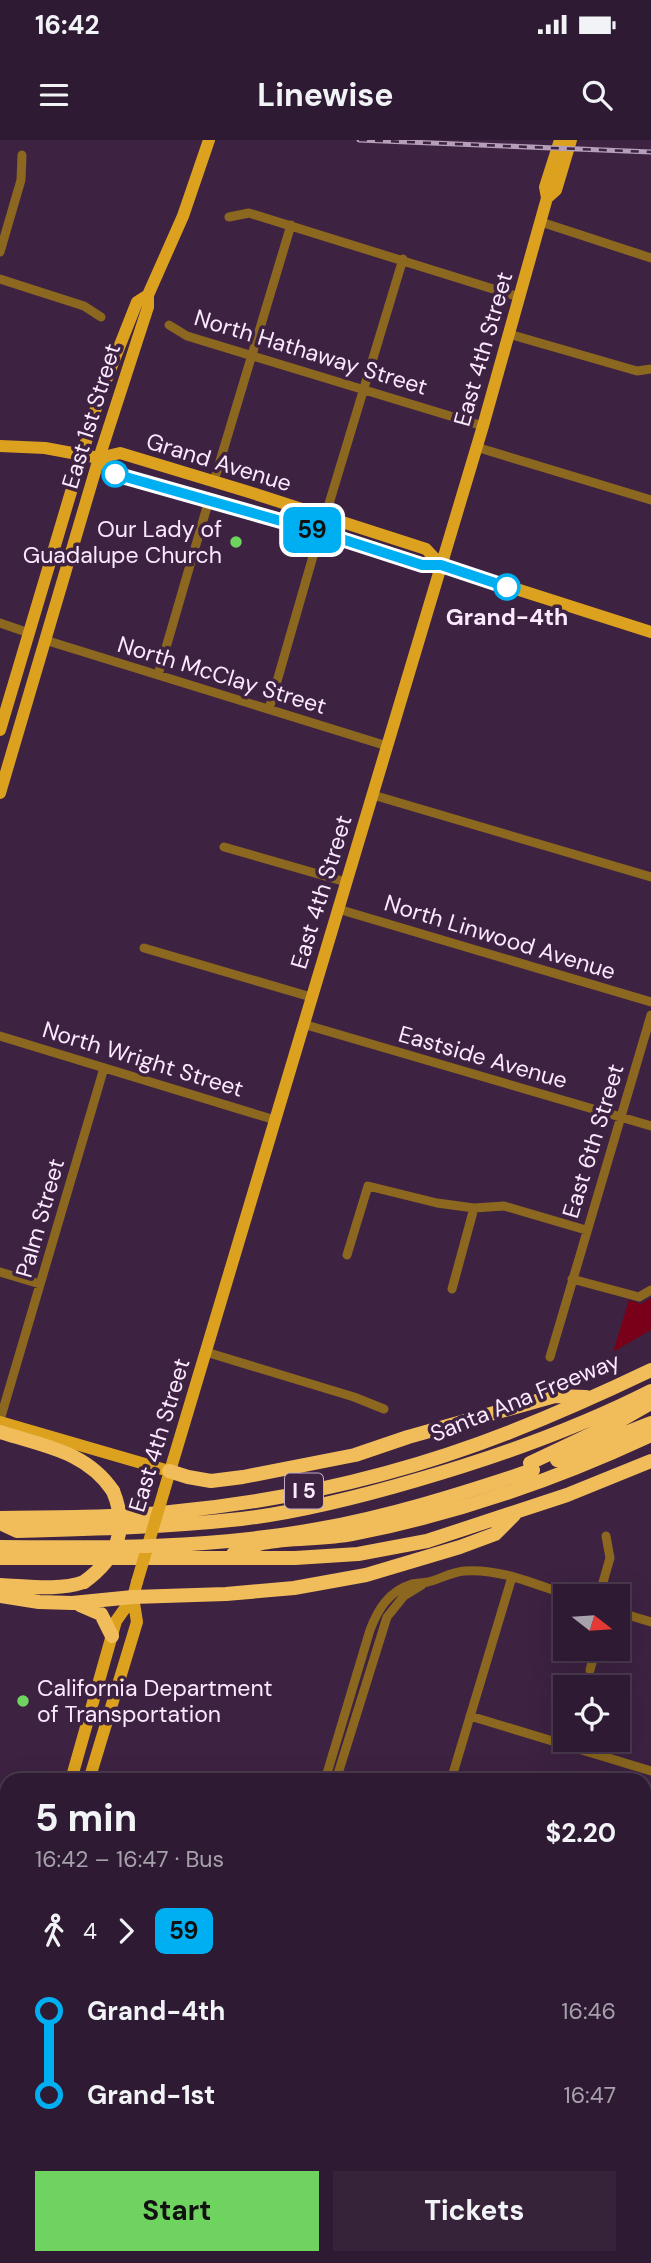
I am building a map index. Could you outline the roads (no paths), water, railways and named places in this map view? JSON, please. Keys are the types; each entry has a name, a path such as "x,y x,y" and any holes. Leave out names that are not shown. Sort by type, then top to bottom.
{"highway":[{"name":"Santa Ana Freeway","path":"0,1518 169,1513 273,1498 348,1481 437,1457 509,1433 651,1370"},
{"name":"Santa Ana Freeway","path":"0,1523 18,1531 166,1526 243,1519 347,1500 480,1462 651,1391"},
{"path":"169,1471 211,1481 243,1477 355,1455 408,1437 555,1396 594,1397"},
{"path":"0,1538 166,1538 240,1533 366,1514 532,1466 651,1403"},
{"path":"0,1546 167,1546 311,1531 452,1497 651,1423"},
{"path":"0,1432 77,1456 97,1470 113,1491 118,1504 120,1536 105,1564 84,1582 51,1587 0,1585"},
{"name":"I 5","path":"221,1558 263,1543 350,1534 420,1519 606,1456 651,1435"},
{"name":"I 5","path":"0,1558 221,1558 358,1554 427,1541 517,1513 651,1461"},
{"path":"0,1597 72,1603 135,1590 226,1594 294,1588 405,1565 495,1534 517,1513"},
{"path":"72,1603 101,1614 112,1636"}],"main road":[{"name":"East 1st Street","path":"0,793 99,458 148,307 148,295 183,216 209,140"},
{"name":"East 4th Street","path":"73,1773 116,1621 135,1590 477,447 541,222 547,198 545,187 560,140"},
{"name":"East 4th Street","path":"547,198 556,190 571,140"},
{"name":"East 1st Street","path":"0,730 99,398 137,302 148,295"},
{"name":"Grand Avenue","path":"0,446 45,448 99,458 120,453 426,549 441,565"},
{"name":"Grand Avenue","path":"99,458 115,474 320,532 422,565 441,565 651,632"},
{"path":"24,712 36,649 34,639 29,633"},
{"path":"0,1421 169,1471"},
{"name":"East 4th Street","path":"91,1773 137,1622 135,1590"}],"street":[{"path":"0,252 22,180 23,155"},
{"path":"229,217 248,213 519,297"},
{"path":"541,222 651,258"},
{"path":"214,481 291,225"},
{"path":"326,517 403,259"},
{"path":"0,279 84,306 101,317"},
{"name":"North Hathaway Street","path":"169,325 187,336 483,426"},
{"path":"509,334 637,372 651,369"},
{"path":"477,447 651,500"},
{"path":"158,675 209,500"},
{"path":"269,709 320,532"},
{"path":"0,624 29,633"},
{"name":"North McClay Street","path":"45,640 387,746"},
{"path":"373,795 651,877"},
{"path":"224,847 346,882"},
{"name":"North Linwood Avenue","path":"338,909 651,1002"},
{"path":"144,948 311,998"},
{"name":"East 6th Street","path":"550,1357 651,1015"},
{"name":"Eastside Avenue","path":"303,1024 651,1126"},
{"name":"North Wright Street","path":"0,1036 275,1119"},
{"name":"Palm Street","path":"0,1421 104,1068"},
{"path":"348,1255 368,1186 437,1203 474,1208 504,1206 586,1230"},
{"path":"452,1289 474,1208"},
{"path":"0,1272 40,1284"},
{"path":"572,1279 639,1297 651,1290"},
{"path":"206,1352 354,1397 384,1409"},
{"path":"602,1584 610,1558 606,1536"},
{"path":"328,1773 376,1613 404,1587 462,1571 483,1571 553,1591"},
{"path":"453,1773 512,1577"},
{"path":"338,1773 392,1601"},
{"path":"630,1616 651,1622"},
{"path":"590,1670 592,1661"},
{"path":"470,1716 651,1771"}],"railway":[{"path":"359,140 651,152"}],"place":[{"name":"Our Lady of Guadalupe Church","path":"236,542"},
{"name":"Grand-4th","path":"507,587"},
{"name":"California Department of Transportation","path":"23,1701"}]}
